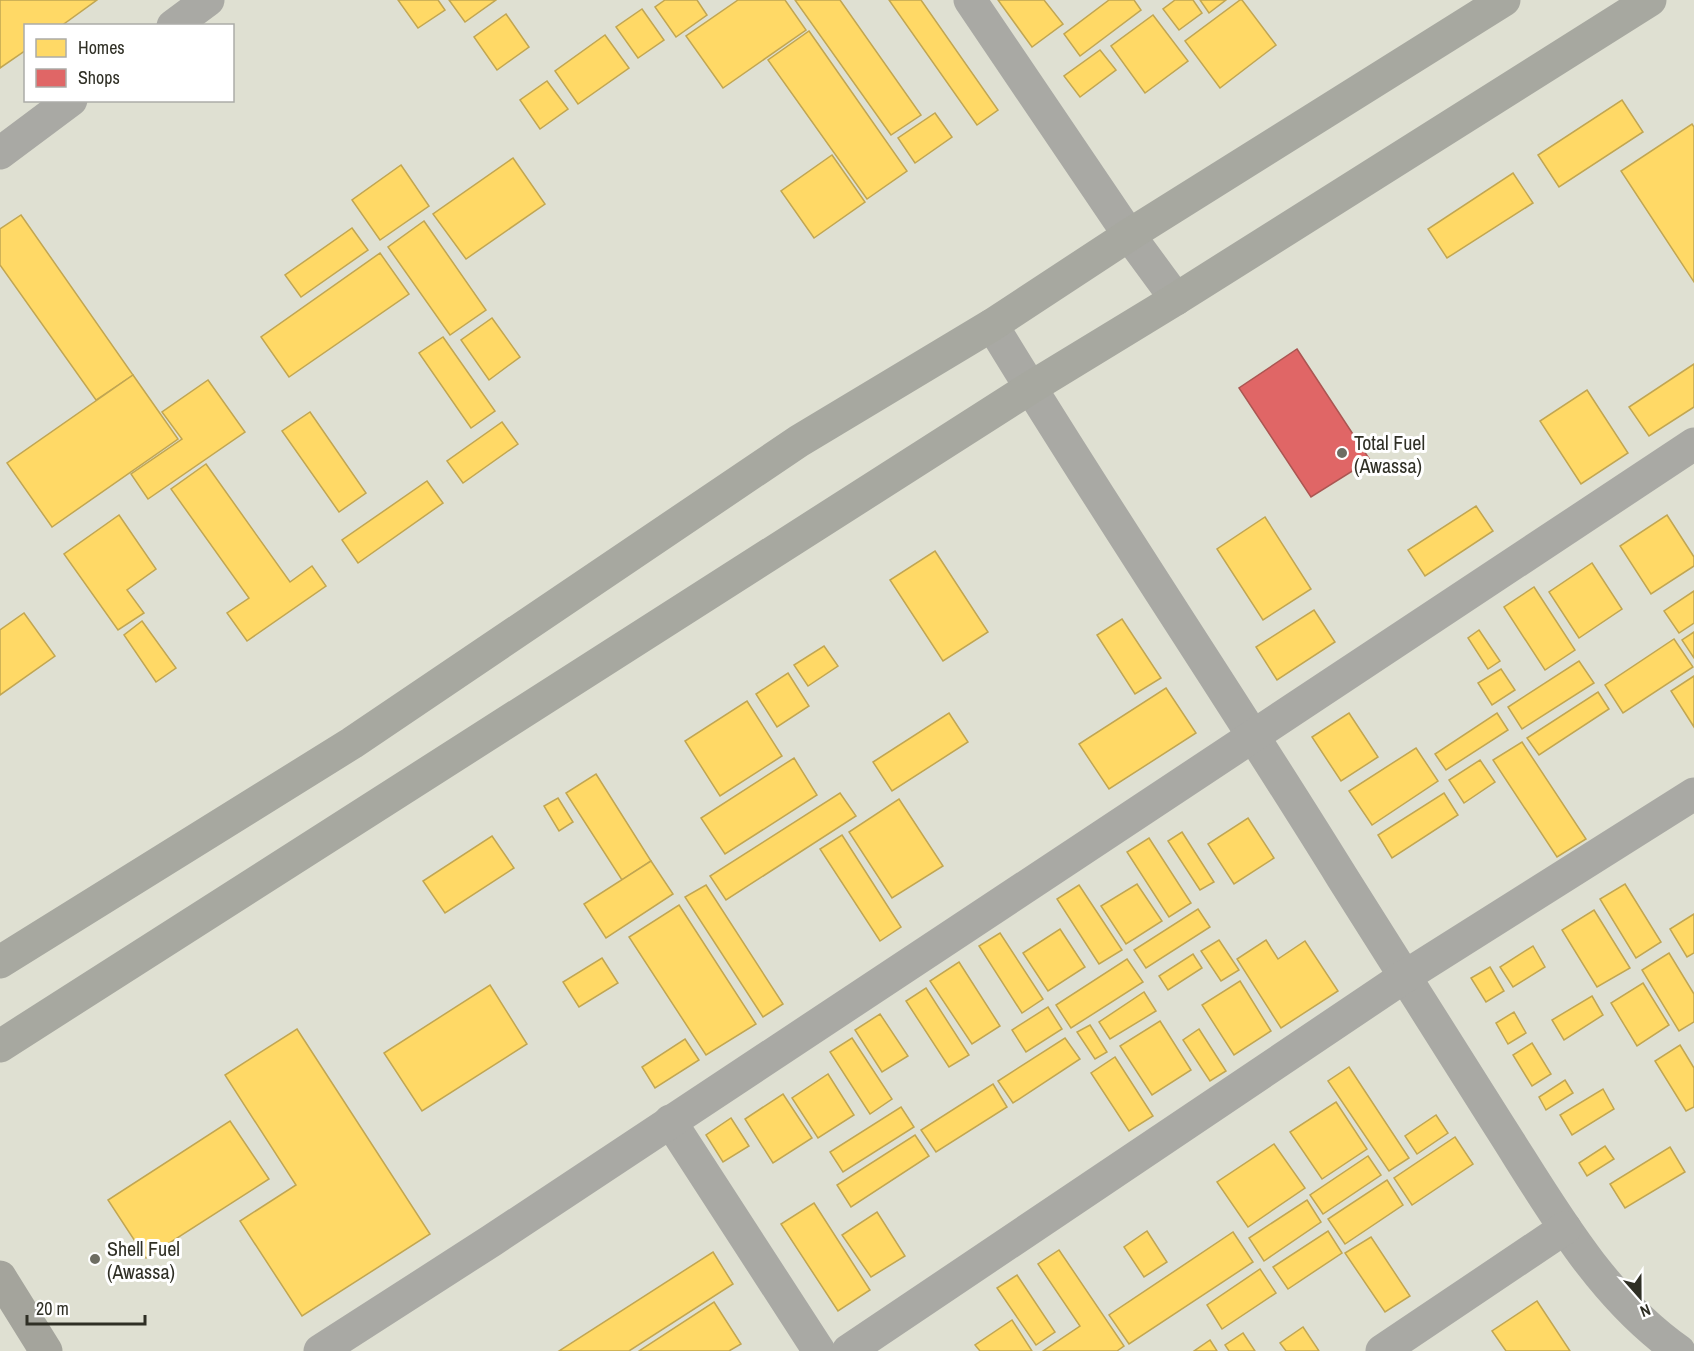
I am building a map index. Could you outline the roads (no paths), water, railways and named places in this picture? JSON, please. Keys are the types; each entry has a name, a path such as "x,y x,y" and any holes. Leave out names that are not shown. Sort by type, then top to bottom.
{"highway":[{"path":"0,1277 46,1351"}],"main road":[{"path":"0,962 352,743 799,441 992,325 1129,235 1503,0"},
{"path":"0,1046 1030,388 1176,299 1650,0"}],"street":[{"path":"176,24 208,0"},
{"path":"970,0 1129,235 1176,299"},
{"path":"0,153 68,102"},
{"path":"992,325 1565,1228 1607,1284 1656,1335 1679,1351"},
{"path":"320,1351 490,1241 1694,444"},
{"path":"848,1351 1404,977 1694,794"},
{"path":"670,1121 819,1351"},
{"path":"1382,1351 1565,1228"}],"place":[{"name":"Total Fuel (Awassa)","path":"1342,453"},
{"name":"Shell Fuel (Awassa)","path":"95,1259"}]}
